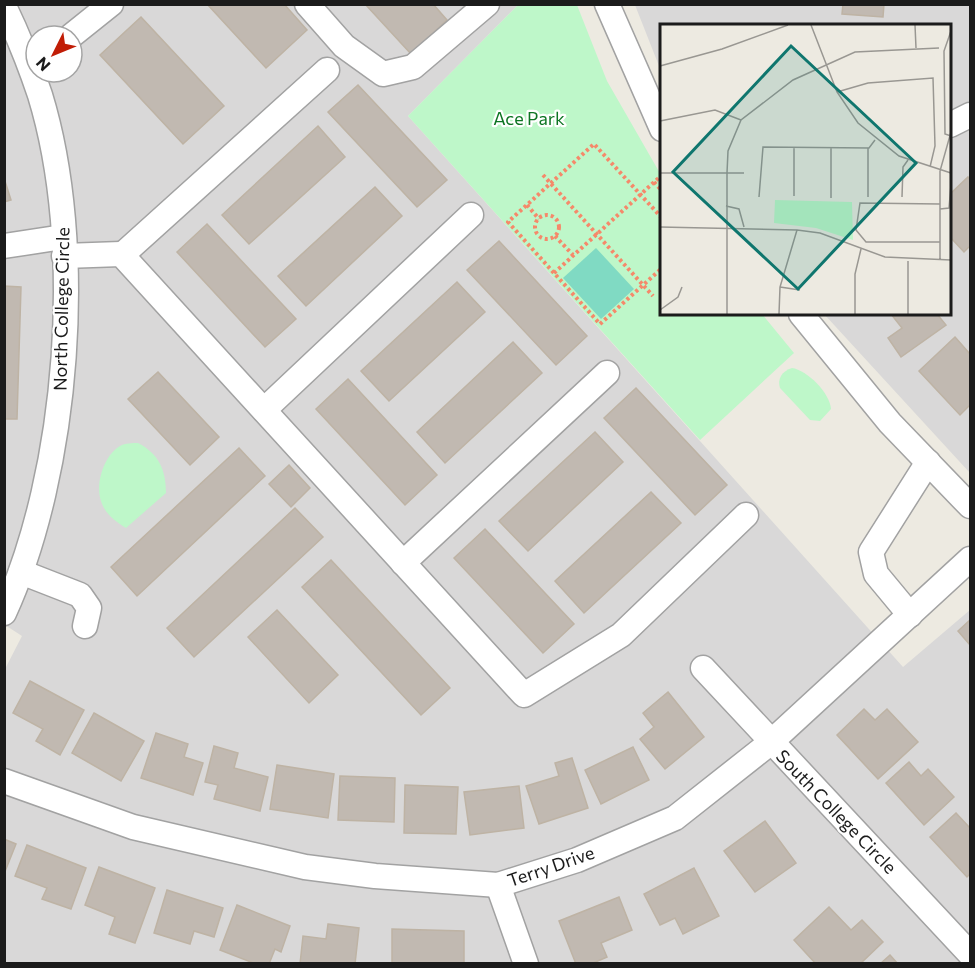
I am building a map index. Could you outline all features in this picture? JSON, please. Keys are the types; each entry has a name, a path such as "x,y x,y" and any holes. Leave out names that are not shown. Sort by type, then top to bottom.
{"street":[{"path":"84,26 111,4"},
{"path":"307,4 344,46 383,74 413,67 487,4"},
{"path":"607,4 660,124"},
{"name":"North College Circle","path":"4,6 24,35"},
{"path":"123,255 327,70"},
{"name":"North College Circle","path":"7,602 21,572 51,462 62,392 65,327 64,247 54,159 37,84"},
{"path":"951,124 970,115"},
{"path":"264,410 471,215"},
{"path":"4,246 64,247 123,255 524,695 621,635 746,515"},
{"path":"802,315 890,423 970,506"},
{"path":"403,563 607,373"},
{"path":"910,615 876,574 871,552 928,462"},
{"name":"Terry Drive","path":"4,781 133,827 304,867 375,876 498,885 578,860 675,818 770,743 970,559"},
{"path":"21,572 80,595 89,608 85,626"},
{"name":"South College Circle","path":"703,668 770,743 970,954"},
{"path":"498,885 526,963"}],"path":[{"path":"660,216 594,144 508,222 600,324 660,270"},
{"path":"543,175 652,296"},
{"path":"554,273 660,177"},
{"path":"654,182 660,189"},
{"path":"527,205 539,219"},
{"path":"549,216 556,219 559,227 555,236 547,239 539,236 535,226 539,219 549,216"},
{"path":"555,236 573,255"}],"shaded area":[{"path":"5,5 518,5 408,116 903,667 970,610 970,963 5,963 5,669 22,636 5,625"},
{"path":"635,5 970,5 970,473 825,315 951,315 951,24 660,24 660,68"}],"green space":[{"name":"Ace Park","path":"518,5 577,5 607,81 660,173 660,315 763,315 794,353 700,440 408,116"},
{"path":"596,248 634,289 601,319 563,278"},
{"path":"792,368 811,378 827,396 831,409 820,421 810,420 780,388 781,376"},
{"path":"138,443 151,452 160,463 165,477 166,493 126,528 105,510 99,494 100,478 105,463 114,450 124,444"}],"building":[{"path":"207,4 284,4 307,30 266,68"},
{"path":"365,4 433,4 447,20 411,54"},
{"path":"843,4 884,4 883,17 842,14"},
{"path":"141,17 224,106 183,144 100,55"},
{"path":"358,85 447,180 417,207 328,112"},
{"path":"318,126 345,157 249,244 222,215"},
{"path":"968,177 970,180 970,246 964,252 951,238 951,193"},
{"path":"4,178 11,200 4,202"},
{"path":"375,187 402,216 306,306 278,276"},
{"path":"207,224 296,319 265,347 177,252"},
{"path":"499,241 587,336 556,365 467,270"},
{"path":"457,282 485,312 389,401 361,371"},
{"path":"4,286 21,287 17,419 4,419"},
{"path":"892,315 938,315 946,325 901,357 888,338 902,328"},
{"path":"955,337 970,354 970,405 960,415 919,371"},
{"path":"513,342 542,373 445,463 417,432"},
{"path":"158,372 219,437 190,465 128,399"},
{"path":"348,379 437,475 405,505 316,409"},
{"path":"636,388 727,485 695,515 604,418"},
{"path":"595,432 623,462 528,551 499,521"},
{"path":"239,448 265,476 137,596 111,567"},
{"path":"289,465 310,488 291,507 269,484"},
{"path":"651,492 681,523 584,613 555,581"},
{"path":"295,508 323,537 194,657 167,628"},
{"path":"485,529 574,624 543,653 454,558"},
{"path":"331,560 450,688 421,715 302,587"},
{"path":"277,610 338,675 309,703 248,637"},
{"path":"970,620 970,645 958,631"},
{"path":"30,681 84,710 60,755 36,741 43,729 13,713"},
{"path":"668,692 704,737 665,769 640,739 654,727 643,713"},
{"path":"864,709 875,720 887,709 918,742 878,779 837,735"},
{"path":"94,713 144,741 121,781 72,753"},
{"path":"156,733 188,744 184,757 203,763 193,795 141,778"},
{"path":"214,746 238,753 234,768 268,777 260,811 214,799 218,785 205,782"},
{"path":"633,747 649,780 601,804 585,770"},
{"path":"572,758 588,808 539,824 526,786 559,776 555,763"},
{"path":"909,762 921,776 928,769 954,797 924,825 886,783"},
{"path":"277,765 334,774 328,818 270,809"},
{"path":"340,776 395,778 394,822 338,820"},
{"path":"405,785 458,787 456,834 404,833"},
{"path":"519,786 524,828 470,835 464,792"},
{"path":"956,813 970,828 970,874 967,877 930,837"},
{"path":"765,821 796,863 755,892 724,851"},
{"path":"4,839 16,844 4,874"},
{"path":"27,845 86,868 71,909 42,899 47,888 15,876"},
{"path":"99,867 155,888 135,943 109,934 115,917 85,905"},
{"path":"694,868 719,916 683,934 675,918 660,925 644,894"},
{"path":"167,890 223,908 214,937 194,931 190,944 154,933"},
{"path":"619,897 632,930 601,943 607,957 591,964 576,964 559,921"},
{"path":"237,905 290,926 281,952 275,949 269,964 256,964 220,950"},
{"path":"829,907 851,930 862,920 883,942 860,964 816,964 794,940"},
{"path":"328,924 359,928 355,964 300,964 303,936 326,939"},
{"path":"392,929 464,931 464,964 392,964"},
{"path":"890,955 898,964 880,964"}]}
